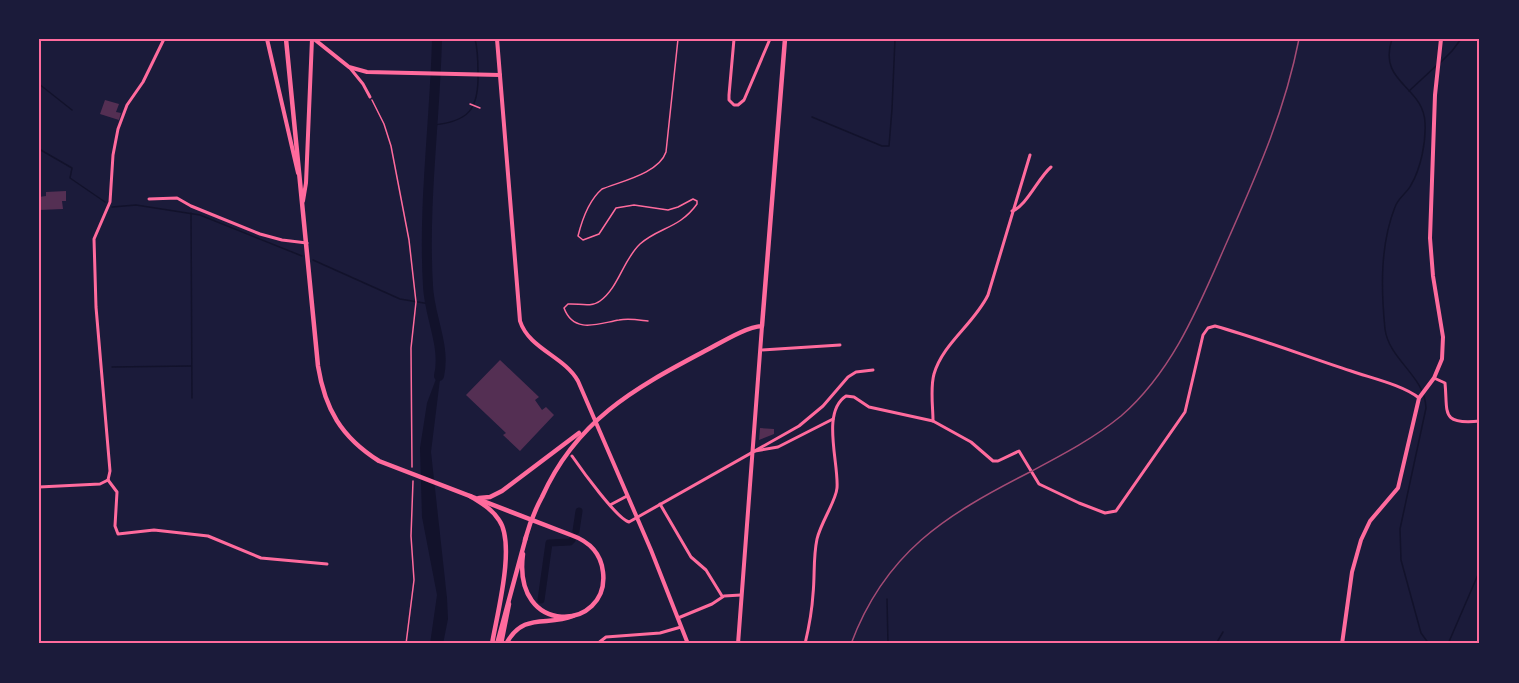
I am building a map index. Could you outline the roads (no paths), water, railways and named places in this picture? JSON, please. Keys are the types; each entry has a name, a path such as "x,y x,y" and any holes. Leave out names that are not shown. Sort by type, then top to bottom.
{"main road":[{"path":"286,39 318,366 325,398 339,426 354,443 379,461 571,535 591,546 603,567 602,588 592,605 573,616 526,624 514,633 506,644"},
{"path":"470,496 484,498 499,493 657,377 739,334 762,326 785,39"},
{"path":"499,644 526,537 543,493 558,465 576,439 591,425"},
{"path":"470,496 496,515 506,539 505,565 492,644"},
{"path":"526,537 522,577 530,598 541,610 550,614 573,616"}],"street":[{"path":"164,39 143,82 127,105 118,129 110,202 94,239 96,307 110,471 108,480 117,492 115,526 118,534 154,530 208,536 261,558 327,564"},
{"path":"267,39 295,165 300,177"},
{"path":"313,39 349,67 370,97"},
{"path":"303,201 306,183 313,39"},
{"path":"497,39 520,321 529,337 577,377 688,644"},
{"path":"734,39 729,95 729,100 734,105 744,100 770,39"},
{"path":"1342,644 1352,572 1359,547 1370,522 1398,488 1420,397 1434,378 1442,359 1443,347 1430,238 1435,94 1441,39"},
{"path":"349,67 381,74 500,75"},
{"path":"933,422 935,371 947,349 982,307 988,295 1030,155"},
{"path":"1012,211 1018,209 1039,178 1051,167"},
{"path":"149,199 177,198 260,234 307,243"},
{"path":"738,644 762,326"},
{"path":"805,644 811,616 816,542 836,491 833,419 841,401 849,396 869,407 933,422 971,442 993,461 1019,451 1036,482 1105,513 1115,512 1185,412 1203,335 1208,328 1215,326 1420,397"},
{"path":"761,350 840,345"},
{"path":"572,456 625,522 637,518 659,503 804,423 823,406 848,376 856,372 873,370"},
{"path":"1434,378 1445,383 1448,416 1460,422 1480,421"},
{"path":"753,451 778,447 833,419"},
{"path":"39,487 100,484 108,480"},
{"path":"610,506 627,496"},
{"path":"659,503 691,557 706,570 722,596"},
{"path":"678,618 712,604 722,596 741,595"},
{"path":"597,644 606,637 660,633 681,627"}],"waterway":[{"path":"437,39 428,193 427,255 429,297 439,342 441,365 439,376"},
{"path":"432,125 455,121 463,117 474,104 478,85 478,56 475,39"},
{"path":"812,117 882,146 889,146 895,39"},
{"path":"1392,39 1389,54 1391,65 1396,75 1417,100 1423,111 1425,123 1424,146 1418,171 1409,188 1396,204 1390,222 1384,252 1382,283 1385,329 1388,340 1420,387 1426,408 1400,529 1401,560 1421,633 1429,644"},
{"path":"1440,63 1461,39"},
{"path":"1409,91 1436,66"},
{"path":"39,84 72,110"},
{"path":"39,149 72,168 70,178 105,202"},
{"path":"112,207 136,205 200,215 302,256"},
{"path":"191,213 192,398"},
{"path":"313,260 400,299 430,304"},
{"path":"112,367 191,366"},
{"path":"576,531 579,511"},
{"path":"541,600 549,543 572,540"},
{"path":"1448,644 1480,570"},
{"path":"887,599 888,644"},
{"path":"1216,644 1223,632"}],"railway":[{"path":"851,644 881,584 922,540 945,521 971,505 1099,432 1121,416 1157,377 1172,355 1197,308 1251,187 1279,115 1299,39"}]}
